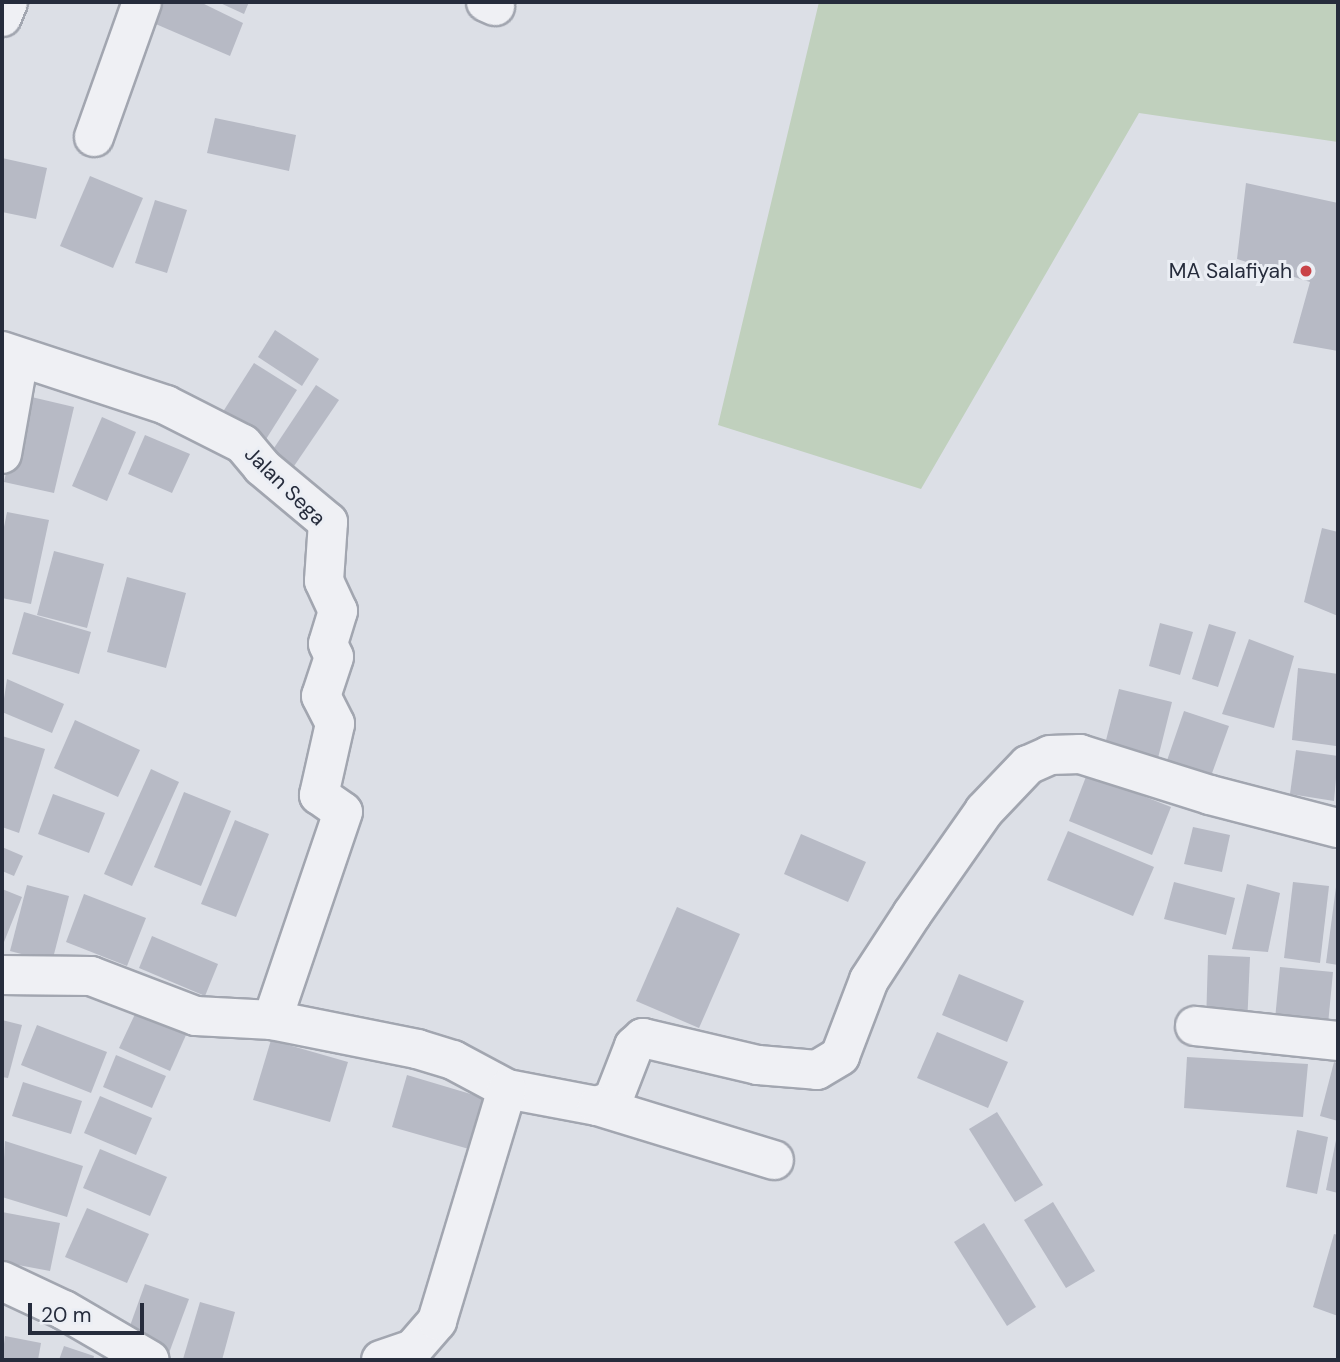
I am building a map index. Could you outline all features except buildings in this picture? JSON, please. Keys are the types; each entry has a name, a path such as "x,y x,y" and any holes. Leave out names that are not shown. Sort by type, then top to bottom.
{"street":[{"path":"2,17 8,2"},
{"path":"94,137 142,2"},
{"path":"2,454 10,354"},
{"name":"Jalan Sega","path":"10,354 166,405 243,444 262,467 328,522 324,581 338,611 328,644 334,657 321,695 335,724 319,795 342,812 272,1020"},
{"path":"597,1107 614,1100 634,1046 643,1038 758,1065 817,1070 840,1056 869,980 912,914 984,811 1028,765 1050,755 1080,754 1210,795 1338,828"},
{"path":"2,975 91,976 196,1016 272,1020 366,1041 417,1049 453,1060 507,1089 597,1107 774,1160"},
{"path":"1195,1026 1338,1041"},
{"path":"407,1357 428,1337 441,1312 507,1089"},
{"path":"2,1281 64,1310 149,1360"}],"green space":[{"path":"819,2 1338,2 1338,142 1139,113 921,489 718,425"}],"place":[{"name":"MA Salafiyah","path":"1306,271"}]}
